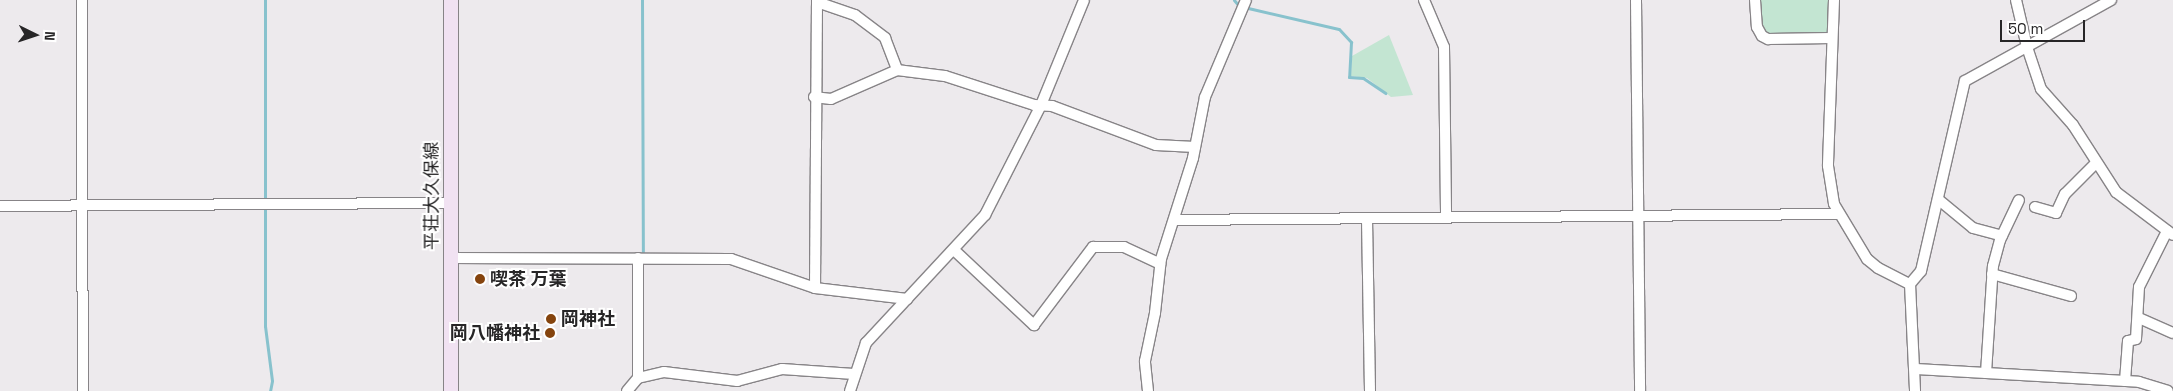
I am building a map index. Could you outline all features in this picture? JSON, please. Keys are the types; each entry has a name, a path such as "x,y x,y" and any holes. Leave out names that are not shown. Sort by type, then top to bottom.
{"main road":[{"name":"平荘大久保線","path":"451,0 451,391"}],"street":[{"path":"82,0 83,391"},
{"path":"850,391 854,374 866,343 985,215 1041,105 1084,0"},
{"path":"1148,391 1146,361 1155,313 1160,264 1176,220 1195,147 1205,97 1246,0"},
{"path":"1424,0 1444,47 1446,218"},
{"path":"1636,0 1640,215 1640,391"},
{"path":"1755,0 1757,27 1762,36 1768,39 1831,38"},
{"path":"1834,0 1831,38 1828,166 1838,214 1867,259 1910,284"},
{"path":"2016,0 2027,47 2041,89 2073,125 2095,164 2116,192 2170,233 2139,287 2139,318 2136,339 2128,342 2125,382"},
{"path":"1915,391 1916,369 1910,284 1921,271 1965,82 2111,0"},
{"path":"815,288 814,98 817,1 855,15 885,38 897,70"},
{"path":"814,98 831,98 897,70 944,76 1041,105 1156,145 1195,147"},
{"path":"2035,207 2056,213 2065,194 2095,164"},
{"path":"1939,200 1973,228 2002,236"},
{"path":"1986,373 1992,274 2002,236 2019,200"},
{"path":"0,206 451,203"},
{"path":"1176,220 1838,214"},
{"path":"1367,219 1370,391"},
{"path":"954,250 1034,325 1093,248 1124,247 1160,264"},
{"path":"451,258 731,259 815,288 907,299"},
{"path":"638,258 638,378"},
{"path":"1992,274 2071,296"},
{"path":"2139,318 2173,333"},
{"path":"627,391 638,378 664,372 737,381 782,369 854,374"},
{"path":"1916,369 2125,382 2140,387 2168,391"}],"green space":[{"path":"1759,0 1832,0 1828,34 1766,35 1760,26"},
{"path":"1389,35 1413,95 1391,97 1367,78 1351,76 1352,56"}],"waterway":[{"path":"265,0 265,326 272,381 270,391"},
{"path":"642,0 643,258"},
{"path":"1234,0 1238,5"},
{"path":"1248,8 1339,29 1351,42 1349,77 1363,78 1385,93"}],"place":[{"name":"喫茶 万葉","path":"480,279"},
{"name":"岡神社","path":"551,319"},
{"name":"岡八幡神社","path":"550,333"}]}
